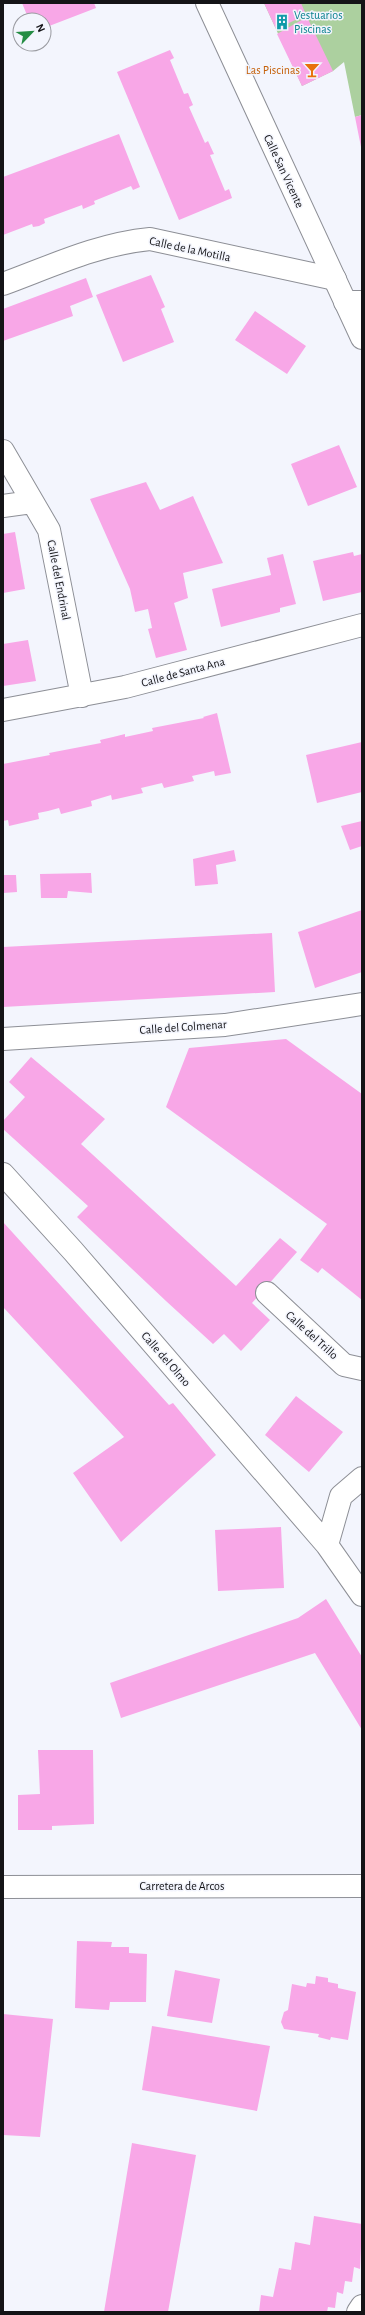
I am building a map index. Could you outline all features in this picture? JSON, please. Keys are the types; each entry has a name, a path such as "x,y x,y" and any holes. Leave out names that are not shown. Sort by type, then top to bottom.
{"street":[{"name":"Calle San Vicente","path":"207,3 335,279 354,302 362,338"},
{"name":"Calle de la Motilla","path":"3,284 100,247 123,242 150,239 335,279"},
{"name":"Calle del Endrinal","path":"3,451 49,530 82,696"},
{"path":"3,506 32,502"},
{"name":"Calle de Santa Ana","path":"3,710 125,687 362,625"},
{"name":"Calle del Colmenar","path":"3,1039 225,1025 362,1004"},
{"name":"Calle del Olmo","path":"3,1174 73,1251 327,1545 362,1595"},
{"name":"Calle del Trillo","path":"267,1293 344,1365 362,1369"},
{"path":"327,1545 341,1496 362,1478"},
{"name":"Carretera de Arcos","path":"3,1887 362,1886"},
{"path":"358,2312 362,2306"}],"green space":[{"path":"264,3 362,3 362,115 355,117 344,62 333,71 302,86"}],"building":[{"path":"22,3 94,3 96,8 52,25 52,12 26,12"},
{"name":"Vestuarios Piscinas","path":"264,3 301,3 306,15 276,29"},
{"path":"307,17 333,71 302,86 277,34"},
{"path":"170,50 174,58 170,60 184,94 188,93 193,105 189,107 205,143 208,141 214,154 210,155 225,191 229,189 232,198 179,220 117,72"},
{"path":"362,115 362,147 361,147 355,117"},
{"path":"119,134 140,187 133,190 131,186 94,201 95,204 83,209 82,205 44,219 45,223 39,226 33,227 32,224 3,235 3,177"},
{"path":"151,275 165,307 161,309 174,342 123,362 96,295"},
{"path":"86,278 93,297 70,306 73,316 3,341 3,309"},
{"path":"255,311 306,346 287,374 235,340"},
{"path":"339,445 357,487 308,506 291,464"},
{"path":"146,482 160,510 193,496 223,563 183,573 188,598 174,603 187,650 156,658 148,629 152,628 148,609 135,612 130,589 90,499"},
{"path":"15,532 25,589 3,593 3,534"},
{"path":"353,552 354,556 362,554 362,592 323,601 313,561"},
{"path":"283,554 296,604 280,608 280,612 221,627 212,589 271,575 267,558"},
{"path":"28,640 36,681 3,686 3,644"},
{"path":"217,713 231,773 215,776 214,771 192,776 194,781 164,788 162,783 141,788 143,793 112,800 111,795 91,801 92,806 61,814 59,808 38,813 39,819 9,826 8,820 3,821 3,764 101,743 100,740 125,734 125,737 153,731 152,728 204,718 203,717"},
{"path":"362,742 362,792 317,803 306,755"},
{"path":"362,821 362,846 350,850 341,826"},
{"path":"234,850 236,861 216,865 218,884 195,886 193,859"},
{"path":"91,873 92,893 68,891 67,898 41,898 40,874"},
{"path":"3,875 16,875 17,892 3,893"},
{"path":"362,910 362,972 315,988 298,932"},
{"path":"272,933 275,992 3,1007 3,947"},
{"path":"286,1039 362,1094 362,1300 322,1268 318,1273 300,1260 327,1224 166,1107 189,1048"},
{"path":"31,1057 105,1119 81,1144 236,1286 280,1238 297,1252 252,1303 270,1320 241,1351 224,1334 213,1344 166,1301 77,1217 88,1206 3,1129 3,1121 25,1097 9,1082"},
{"path":"3,1222 169,1405 173,1403 216,1455 121,1542 73,1473 124,1437 3,1307"},
{"path":"296,1396 343,1432 309,1472 265,1435"},
{"path":"281,1527 284,1588 218,1591 215,1530"},
{"path":"326,1599 362,1657 362,1730 315,1653 121,1718 110,1683 298,1618"},
{"path":"38,1750 93,1750 94,1824 52,1826 52,1830 18,1830 18,1795 40,1794"},
{"path":"77,1941 112,1942 111,1947 129,1947 129,1953 147,1954 146,2002 110,2002 109,2010 75,2008"},
{"path":"175,1970 220,1979 212,2023 167,2016"},
{"path":"316,1976 328,1978 328,1982 338,1984 338,1988 356,1992 348,2040 331,2037 330,2040 318,2037 319,2034 284,2029 281,2022 284,2012 288,2010 292,1984 306,1987 307,1983 315,1984"},
{"path":"3,2014 53,2019 40,2137 3,2135"},
{"path":"152,2026 270,2046 257,2111 142,2090"},
{"path":"132,2143 196,2155 168,2312 104,2312"},
{"path":"314,2216 362,2224 360,2269 354,2267 352,2282 345,2281 343,2294 337,2292 335,2308 328,2307 327,2312 259,2312 261,2295 273,2297 279,2268 291,2270 295,2242 310,2245"}],"place":[{"name":"Vestuarios Piscinas","path":"282,22"},
{"name":"Las Piscinas","path":"312,70"}]}
